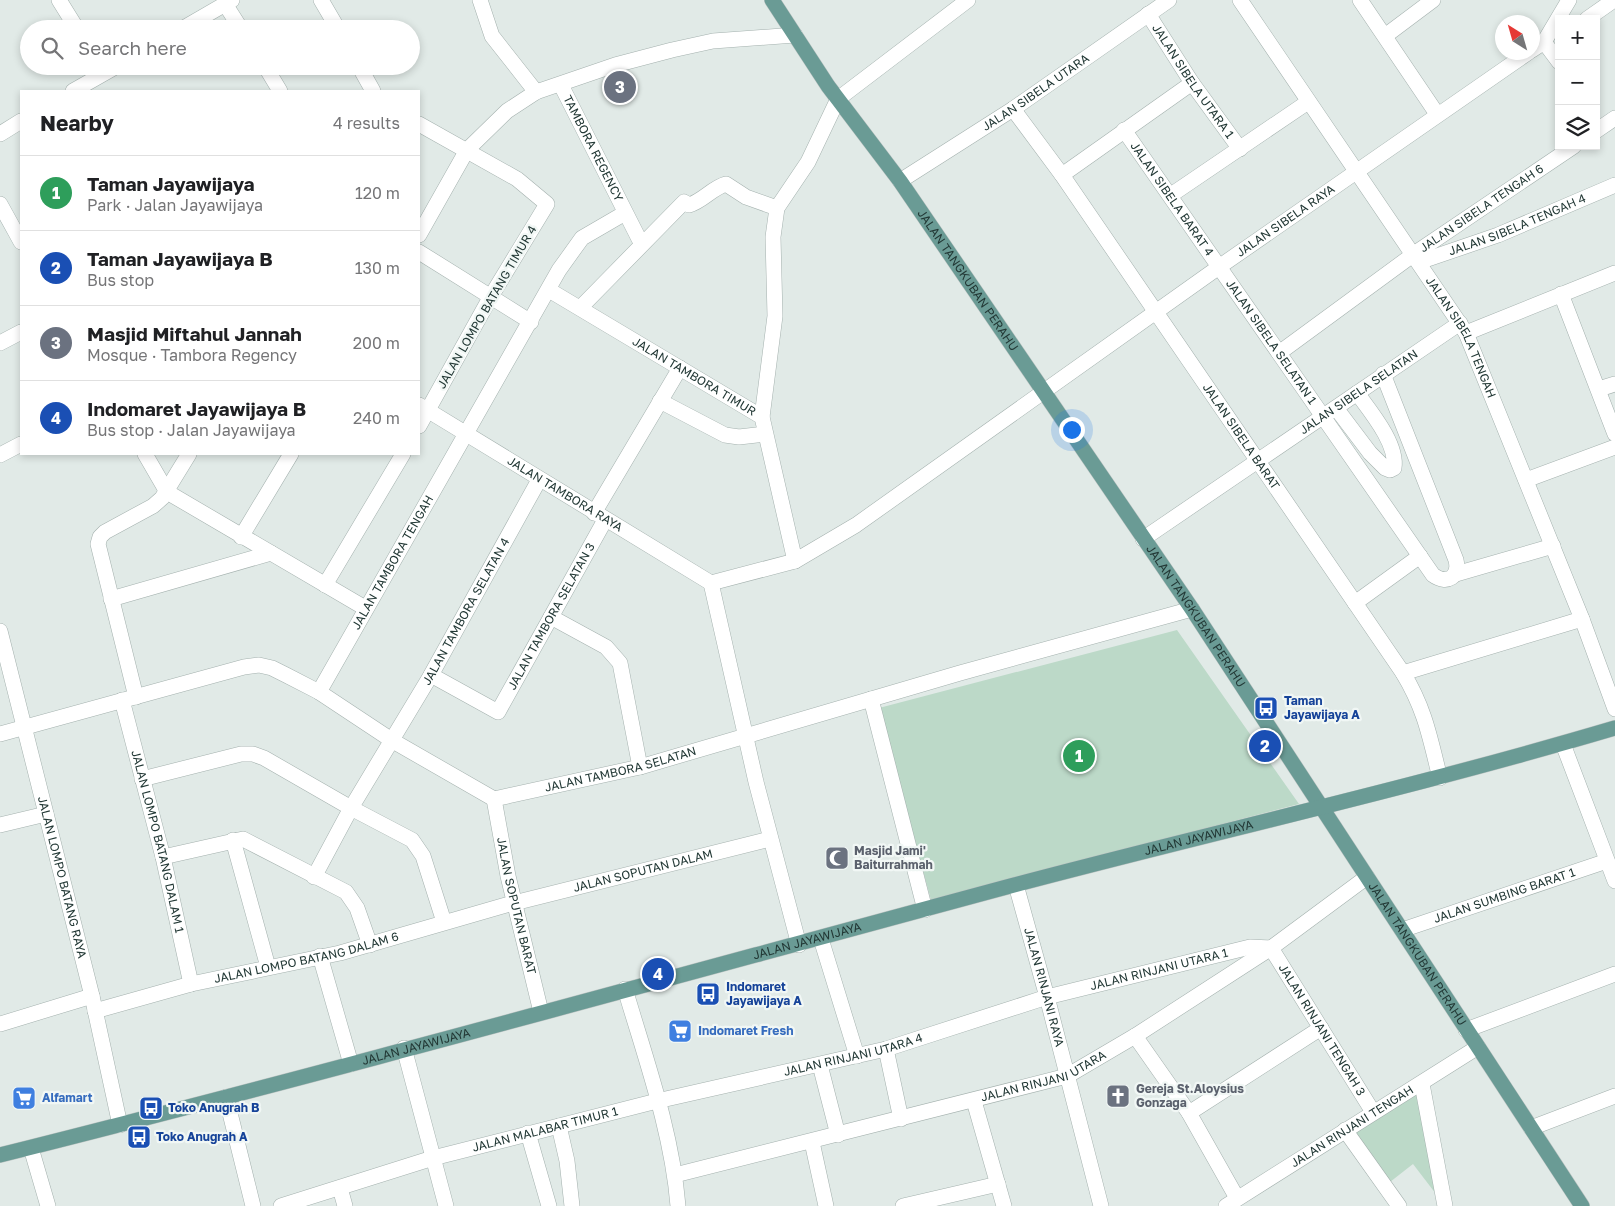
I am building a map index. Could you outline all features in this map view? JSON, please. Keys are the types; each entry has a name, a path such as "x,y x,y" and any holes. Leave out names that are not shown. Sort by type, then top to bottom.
{"main road":[{"name":"JALAN TANGKUBAN PERAHU","path":"772,0 828,86 900,181 1192,609 1582,1206"},
{"name":"JALAN JAYAWIJAYA","path":"0,1155 351,1064 404,1048 821,939 1016,885 1440,778 1615,728"}],"street":[{"path":"59,0 71,20"},
{"path":"321,0 333,20"},
{"path":"480,0 492,36 536,92"},
{"path":"762,417 776,316 773,237 776,208 808,162 838,99 968,0"},
{"name":"JALAN SIBELA UTARA","path":"900,181 1013,109 1169,0"},
{"name":"JALAN SIBELA TENGAH","path":"1240,0 1463,328 1553,546 1615,710"},
{"path":"1360,0 1437,114"},
{"path":"1385,36 1433,0"},
{"path":"1558,60 1546,44 1569,0"},
{"path":"1593,15 1614,0"},
{"path":"198,20 229,2 237,20"},
{"name":"JALAN SIBELA UTARA 1","path":"1148,14 1192,83 1240,149"},
{"path":"420,233 467,150 507,111 536,92 561,85 614,65 713,41 797,38"},
{"name":"JALAN SIBELA RAYA","path":"711,583 796,561 856,525 1219,267 1516,60"},
{"path":"76,90 98,75"},
{"path":"270,75 279,90"},
{"path":"364,75 373,90"},
{"path":"1062,174 1192,83"},
{"name":"TAMBORA REGENCY","path":"561,85 639,239"},
{"path":"1171,195 1308,102"},
{"name":"JALAN SIBELA BARAT","path":"1013,109 1062,174 1155,313 1403,673 1417,696 1426,720 1440,778"},
{"path":"0,134 20,122"},
{"path":"420,125 467,150"},
{"name":"JALAN SIBELA BARAT 4","path":"1124,130 1171,195 1219,267"},
{"name":"JALAN LOMPO BATANG TIMUR 4","path":"420,422 424,408 547,204 517,179 467,150"},
{"name":"JALAN SIBELA TENGAH 6","path":"1279,353 1568,150"},
{"path":"581,307 684,202 689,205 695,204 718,186 726,184 746,197 776,208"},
{"name":"JALAN SIBELA TENGAH 4","path":"1417,258 1498,235 1615,186"},
{"path":"0,204 20,240"},
{"name":"TAMBORA REGENCY","path":"531,322 574,246 591,232 625,213"},
{"path":"420,253 531,322"},
{"name":"JALAN SIBELA SELATAN 1","path":"1219,267 1322,418 1433,575 1440,580 1448,580 1456,574"},
{"name":"JALAN SIBELA SELATAN","path":"1143,539 1322,418 1383,374 1463,328 1615,273"},
{"name":"JALAN TAMBORA TIMUR","path":"549,290 581,307 762,417 796,561"},
{"path":"1560,294 1599,389 1615,434"},
{"name":"JALAN TAMBORA TENGAH","path":"319,692 365,608 468,434 531,322"},
{"path":"0,343 20,333"},
{"name":"JALAN TAMBORA SELATAN 3","path":"432,675 498,712 551,617 600,516 660,401 680,368"},
{"path":"1383,374 1456,560 1458,569 1456,574"},
{"path":"1599,389 1615,384"},
{"path":"1336,408 1374,458 1385,468 1390,470 1394,468 1395,462 1388,441 1356,393"},
{"path":"660,401 725,435 739,437 765,434"},
{"name":"JALAN TAMBORA RAYA","path":"424,408 539,480 711,583"},
{"path":"0,455 20,445"},
{"path":"1526,480 1615,447"},
{"path":"146,455 167,492 365,608"},
{"path":"167,492 188,455"},
{"path":"241,537 290,455"},
{"path":"325,585 402,455"},
{"name":"JALAN TAMBORA SELATAN 4","path":"314,877 351,808 432,675 539,480"},
{"name":"JALAN LOMPO BATANG DALAM 1","path":"167,492 153,506 100,537 99,552 111,599 142,779 163,857 191,984"},
{"path":"1456,574 1553,546"},
{"path":"111,599 271,553"},
{"path":"1355,603 1420,556"},
{"path":"711,583 770,839 798,945"},
{"name":"JALAN TAMBORA SELATAN","path":"494,799 640,767 747,738 871,699 1192,609"},
{"path":"551,617 606,647 620,663 640,767"},
{"path":"1403,673 1582,619"},
{"name":"JALAN LOMPO BATANG RAYA","path":"1,641 25,727 92,996 120,1125"},
{"path":"0,734 244,667 259,665 272,668 319,692 393,741 494,799"},
{"path":"871,699 925,910"},
{"path":"1563,744 1615,881"},
{"path":"142,779 241,754 253,754 264,758 351,808 412,840 420,849 444,922"},
{"name":"JALAN SOPUTAN BARAT","path":"494,799 501,844 541,1012"},
{"path":"0,825 46,814"},
{"path":"163,857 233,840 243,839 251,842 314,877 346,892 357,908 370,945"},
{"name":"JALAN SOPUTAN DALAM","path":"516,902 770,839"},
{"path":"233,840 268,967"},
{"name":"JALAN SUMBING BARAT 1","path":"1402,930 1607,861"},
{"name":"JALAN RINJANI UTARA","path":"675,1175 812,1142 1067,1076 1135,1036 1271,948 1367,877"},
{"name":"JALAN RINJANI RAYA","path":"1016,885 1047,997 1100,1206"},
{"name":"JALAN LOMPO BATANG DALAM 6","path":"95,1011 191,984 370,945 516,902"},
{"path":"821,939 857,1056"},
{"name":"JALAN RINJANI UTARA 1","path":"1047,997 1250,947 1271,948"},
{"name":"JALAN RINJANI TENGAH 3","path":"1271,948 1373,1112"},
{"path":"320,956 351,1064"},
{"path":"1466,1030 1615,974"},
{"path":"625,989 657,1101 675,1175 678,1206"},
{"path":"0,1023 92,996"},
{"name":"JALAN RINJANI UTARA 4","path":"657,1101 886,1049 1047,997"},
{"path":"1189,1114 1321,1028"},
{"path":"1135,1036 1189,1114 1232,1202"},
{"name":"JALAN RINJANI TENGAH","path":"1232,1202 1478,1047"},
{"path":"404,1048 446,1206"},
{"path":"886,1049 901,1119"},
{"path":"820,1064 838,1135"},
{"path":"1422,1084 1444,1206"},
{"path":"1531,1128 1615,1096"},
{"path":"226,1097 253,1206"},
{"name":"JALAN MALABAR TIMUR 1","path":"281,1206 433,1158 657,1101"},
{"path":"974,1101 1004,1206"},
{"path":"559,1126 567,1161 572,1206"},
{"path":"1346,1130 1396,1205"},
{"path":"528,1133 549,1206"},
{"path":"812,1142 826,1206"},
{"path":"31,1148 48,1206"},
{"path":"903,1206 998,1184"},
{"path":"340,1188 345,1206"}],"green space":[{"path":"1177,630 1299,804 931,900 879,708"},
{"path":"1419,1092 1436,1194 1413,1164 1390,1182 1354,1132"}],"place":[{"name":"Masjid Miftahul Jannah","path":"620,87"},
{"name":"Taman Jayawijaya A","path":"1266,708"},
{"name":"Taman Jayawijaya B","path":"1265,746"},
{"name":"Taman Jayawijaya","path":"1079,756"},
{"name":"Masjid Jami' Baiturrahmah","path":"837,858"},
{"name":"Indomaret Jayawijaya B","path":"658,974"},
{"name":"Indomaret Jayawijaya A","path":"708,994"},
{"name":"Indomaret Fresh","path":"680,1031"},
{"name":"Gereja St.Aloysius Gonzaga","path":"1118,1096"},
{"name":"Alfamart","path":"24,1098"},
{"name":"Toko Anugrah B","path":"151,1108"},
{"name":"Toko Anugrah A","path":"139,1137"}]}
